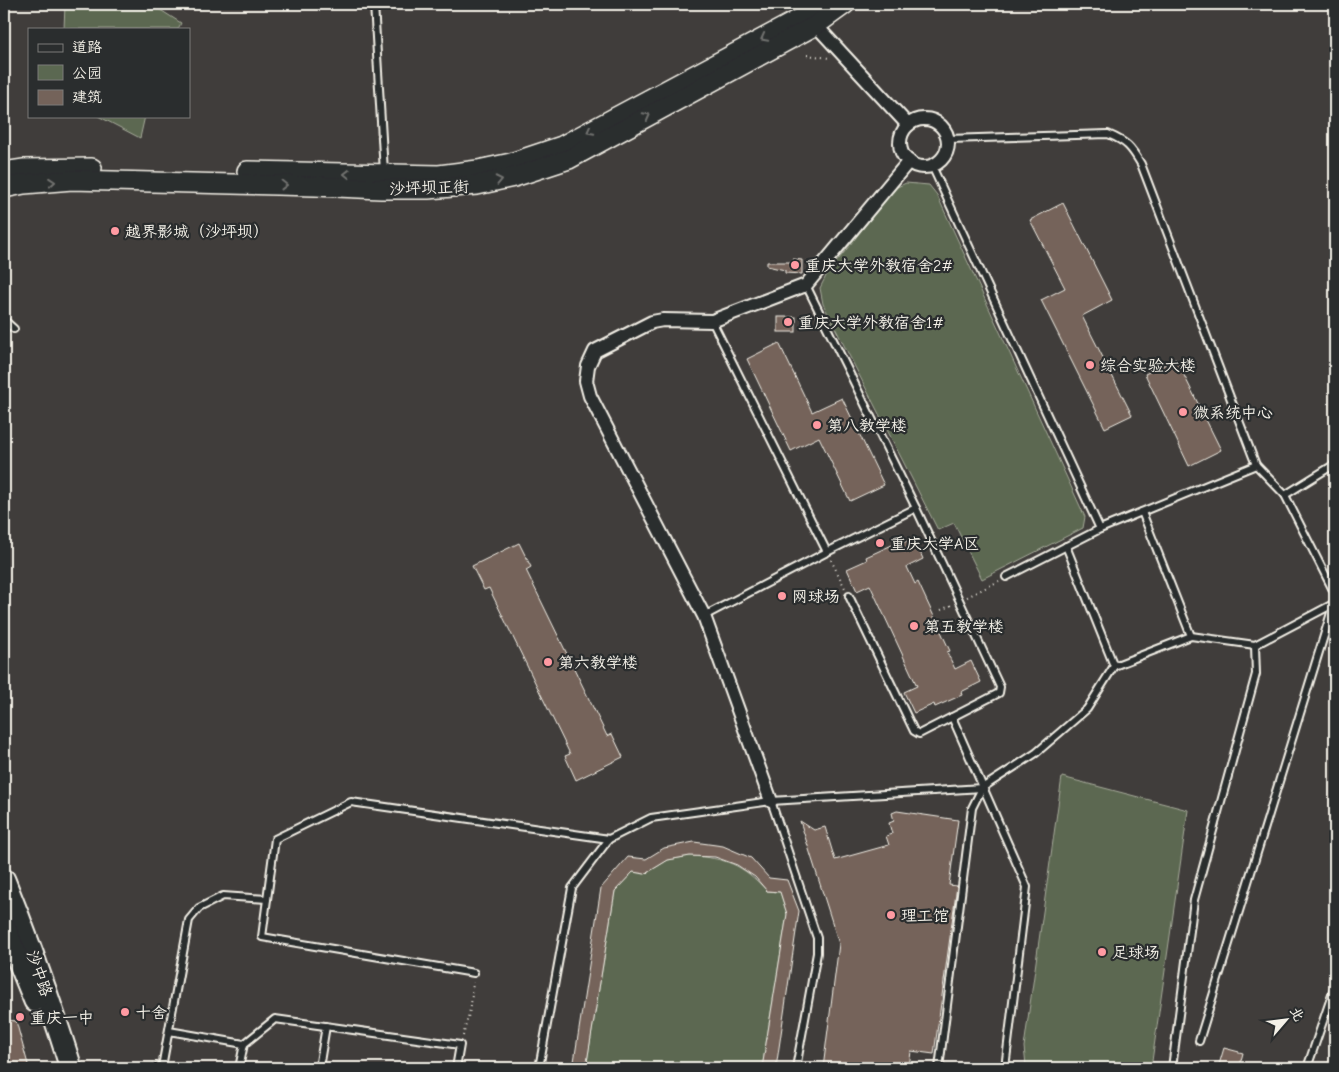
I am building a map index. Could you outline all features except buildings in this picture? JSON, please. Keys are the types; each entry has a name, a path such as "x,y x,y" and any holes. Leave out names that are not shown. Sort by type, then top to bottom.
{"main road":[{"path":"812,20 823,4"},
{"path":"812,20 845,4"},
{"name":"沙坪坝正街","path":"4,172 24,169 73,168 439,175 478,170 511,163 562,146 812,20"},
{"name":"沙坪坝正街","path":"4,188 24,184 72,180 382,189 428,189 477,185 514,177 569,159 812,20"},
{"name":"沙中路","path":"4,880 28,941 71,1068"},
{"name":"沙中路","path":"4,925 32,992 56,1068"}],"street":[{"path":"812,20 908,125"},
{"path":"929,119 942,126 948,139 948,148 945,156 940,162 932,166 916,166 908,161 900,147 903,130 914,121 929,119"},
{"path":"771,801 704,616 590,396 586,381 588,366 595,351 652,322 663,320 712,320 806,285 908,161"}],"lane":[{"path":"374,4 384,174"},
{"path":"948,139 1108,134 1123,140 1134,152 1141,164 1256,465 1285,495 1335,594"},
{"path":"932,166 1100,529"},
{"path":"806,285 960,600 1000,688 999,693 919,734 914,731 849,596"},
{"path":"4,320 14,328"},
{"path":"712,320 827,552"},
{"path":"1285,495 1335,464"},
{"path":"1006,578 1100,529 1256,465"},
{"path":"704,616 916,508"},
{"path":"1142,512 1191,636"},
{"path":"1066,546 1114,666"},
{"path":"538,1068 572,888 609,839 651,818 771,801 982,788 1036,753 1087,710 1114,666 1191,636 1255,645 1335,602"},
{"path":"1199,1041 1335,602"},
{"path":"1172,1068 1194,900 1256,674 1255,645"},
{"path":"952,718 1026,887 1005,1068"},
{"path":"939,1068 972,808 982,788"},
{"path":"771,801 817,938 817,953 796,1068"},
{"path":"474,973 262,937 275,839 351,802 609,839"},
{"path":"155,1068 162,1067 189,920 199,908 223,896 267,899"},
{"path":"1307,1068 1335,986"},
{"path":"240,1068 244,1044 275,1019 460,1045 456,1068"},
{"path":"319,1068 326,1026"},
{"path":"169,1031 244,1044"}],"path":[{"path":"827,552 849,596"},
{"path":"941,610 1006,578"},
{"path":"460,1045 470,1006 474,973"}],"green space":[{"path":"65,4 151,4 181,23 178,28 64,28"},
{"path":"102,118 145,118 140,138"},
{"path":"906,183 929,185 937,195 1085,517 1083,528 982,579 954,523 938,530 823,304 820,288 827,274 895,188"},
{"path":"1062,777 1188,810 1151,1068 1027,1068 1026,1066 1024,1047"},
{"path":"690,856 733,864 749,874 767,891 780,892 787,914 762,1068 586,1068 615,891 633,872 645,874 668,860"}],"place":[{"name":"越界影城（沙坪坝）","path":"115,231"},
{"name":"重庆大学外教宿舍2#","path":"795,265"},
{"name":"重庆大学外教宿舍1#","path":"788,322"},
{"name":"综合实验大楼","path":"1090,365"},
{"name":"微系统中心","path":"1183,412"},
{"name":"第八教学楼","path":"817,425"},
{"name":"重庆大学A区","path":"880,543"},
{"name":"网球场","path":"782,596"},
{"name":"第五教学楼","path":"914,626"},
{"name":"第六教学楼","path":"548,662"},
{"name":"理工馆","path":"891,915"},
{"name":"足球场","path":"1102,952"},
{"name":"十舍","path":"125,1012"},
{"name":"重庆一中","path":"20,1017"}]}
